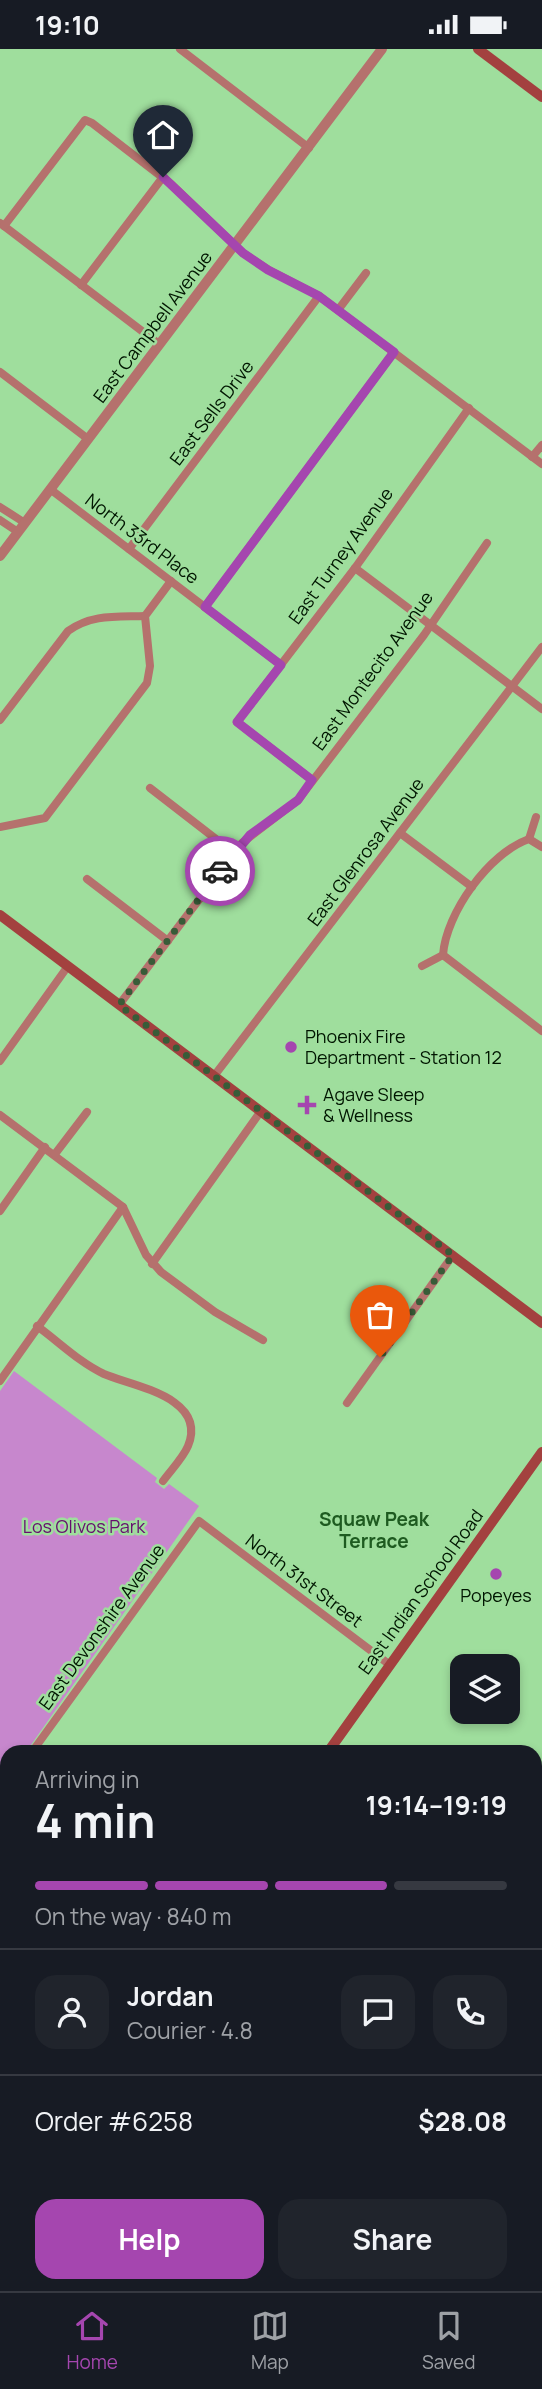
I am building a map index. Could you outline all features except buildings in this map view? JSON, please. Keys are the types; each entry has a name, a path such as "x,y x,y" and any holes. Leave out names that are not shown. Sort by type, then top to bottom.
{"main road":[{"path":"478,49 542,97"},
{"path":"0,915 542,1323"},
{"name":"East Indian School Road","path":"333,1745 542,1452"}],"street":[{"path":"180,49 309,148"},
{"name":"East Campbell Avenue","path":"0,556 382,49"},
{"path":"159,344 2,224 85,120 163,177 258,264 319,296 542,464"},
{"path":"81,285 163,177"},
{"path":"338,310 366,273"},
{"name":"East Sells Drive","path":"129,549 319,296"},
{"path":"205,607 394,352"},
{"path":"0,372 88,439"},
{"name":"East Turney Avenue","path":"312,780 237,722 355,568 469,408"},
{"path":"533,457 542,445"},
{"name":"North 33rd Place","path":"50,489 281,665"},
{"path":"0,507 21,528"},
{"path":"0,520 21,528"},
{"name":"East Montecito Avenue","path":"119,1005 234,852 250,835 298,800 430,625 487,543"},
{"path":"355,568 542,709"},
{"path":"0,827 45,818 147,683 150,666 145,616 171,581"},
{"path":"0,720 68,631 82,621 97,617 145,616"},
{"name":"East Glenrosa Avenue","path":"214,1076 542,647"},
{"path":"150,788 234,852"},
{"path":"529,839 536,817"},
{"path":"400,833 472,887"},
{"path":"529,839 542,847"},
{"path":"443,955 444,942 472,887 497,859 518,843 529,839"},
{"path":"87,879 168,941"},
{"path":"422,966 443,955"},
{"path":"443,955 542,1031"},
{"path":"0,1061 68,966"},
{"path":"152,1264 261,1111"},
{"path":"55,1154 87,1112"},
{"path":"0,1115 123,1207 152,1264 215,1312 263,1340"},
{"path":"0,1211 45,1147"},
{"path":"0,1381 123,1207"},
{"path":"347,1403 453,1255"},
{"path":"37,1326 98,1371 166,1397 182,1409 190,1426 188,1445 163,1481"},
{"name":"North 31st Street","path":"199,1521 390,1665"},
{"name":"East Devonshire Avenue","path":"37,1745 199,1521"}],"green space":[{"name":"Los Olivos Park","path":"14,1371 157,1478 155,1482 164,1489 169,1484 199,1506 31,1745 0,1745 0,1391"}],"way so far":[{"path":"220,871 119,1005 453,1255 380,1357"}],"place":[{"name":"Phoenix Fire Department - Station 12","path":"291,1047"},
{"name":"Agave Sleep & Wellness","path":"307,1105"},
{"name":"Popeyes","path":"496,1574"}],"district":[{"name":"Squaw Peak Terrace","path":"374,1530"}],"route":[{"path":"163,177 243,253 268,270 319,296 394,352 205,607 281,665 237,722 312,780 298,800 250,835 220,871"}]}
